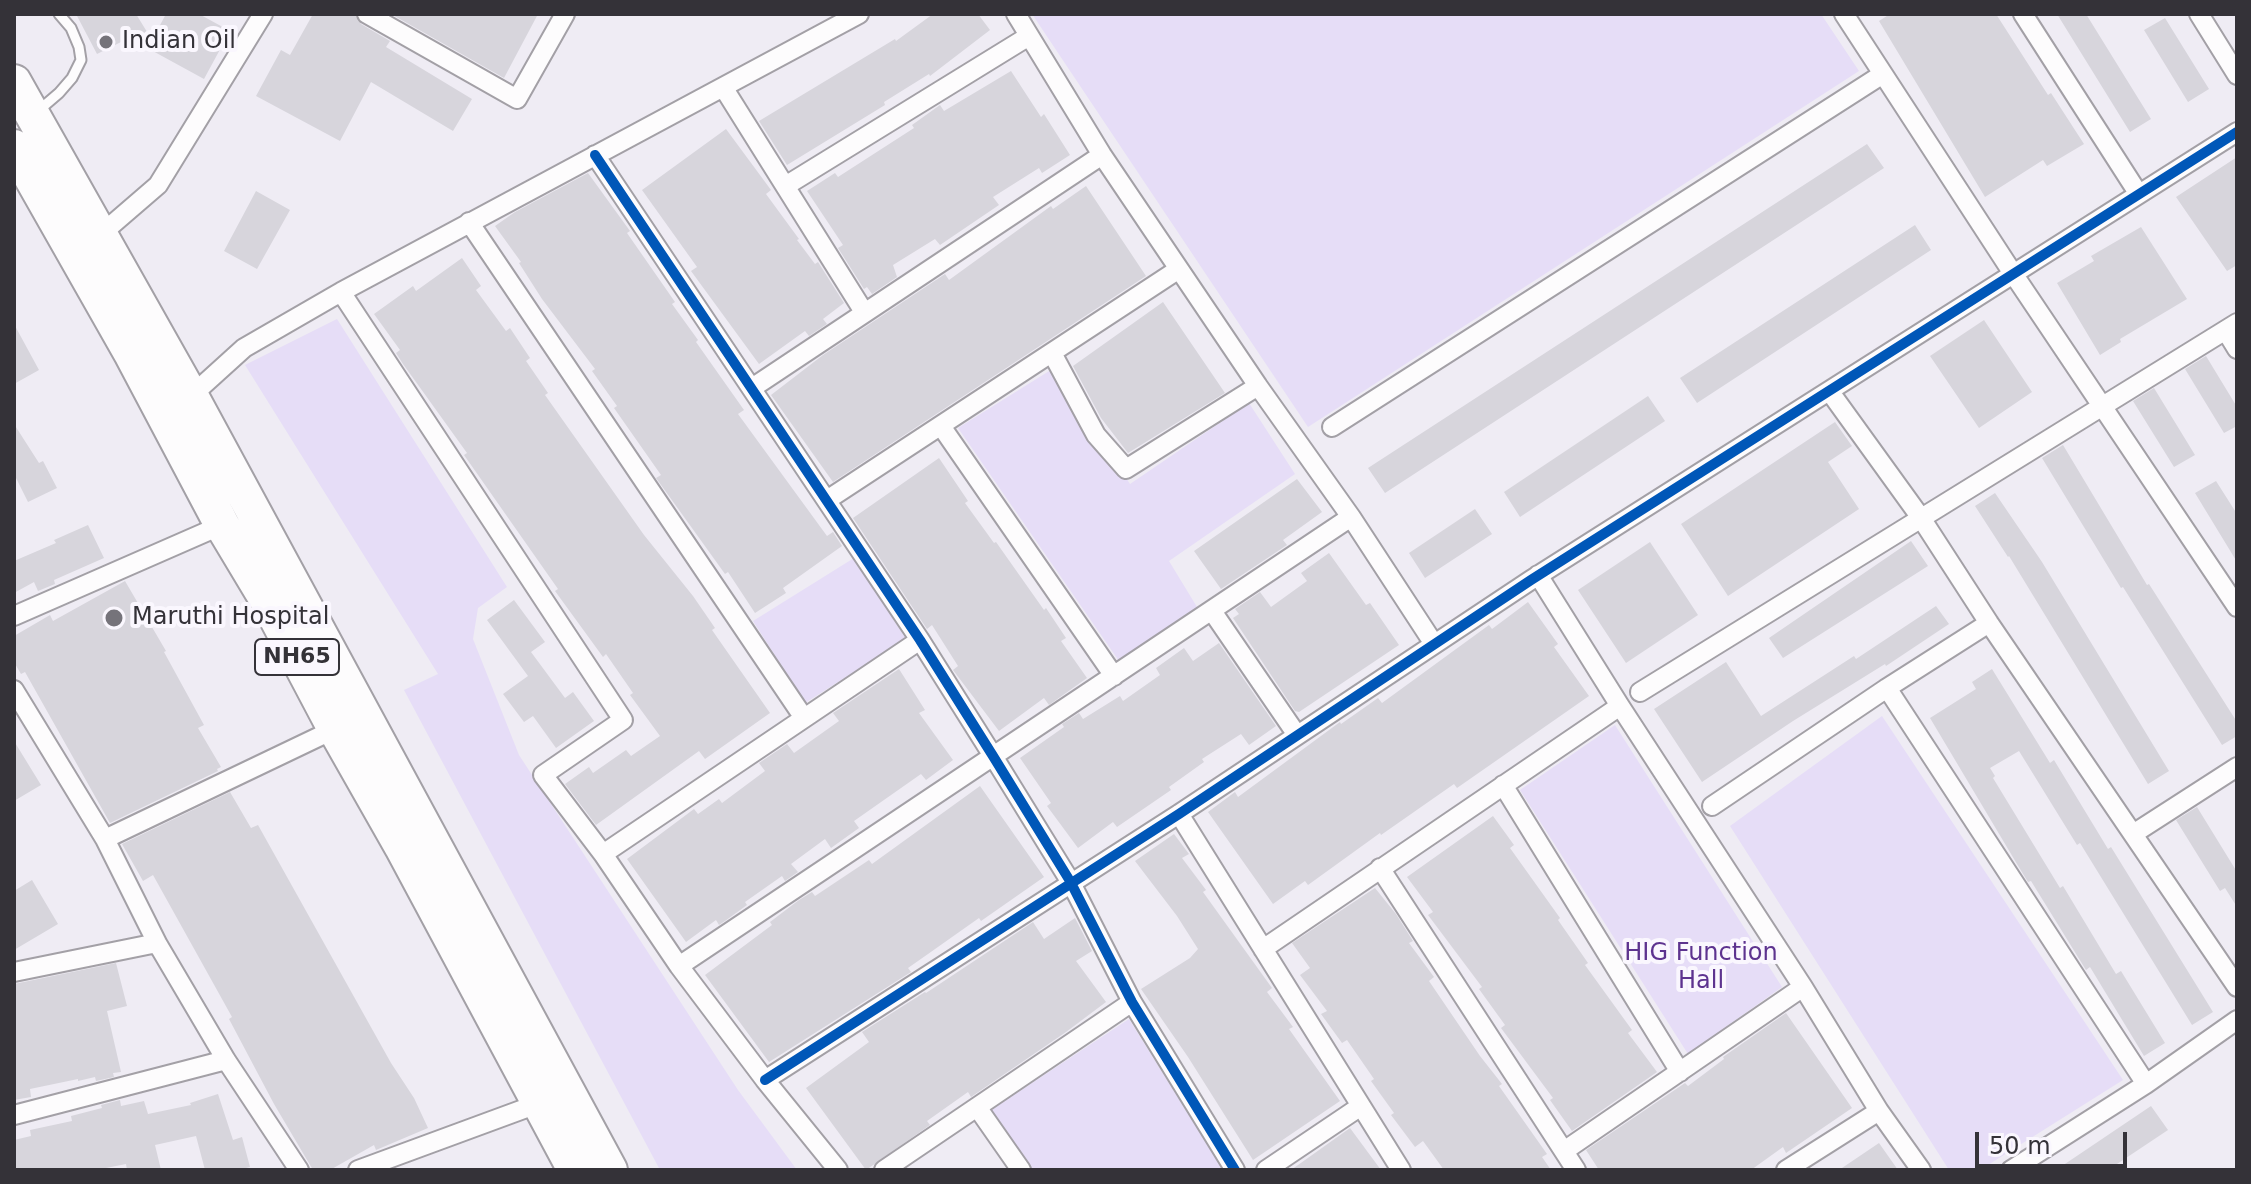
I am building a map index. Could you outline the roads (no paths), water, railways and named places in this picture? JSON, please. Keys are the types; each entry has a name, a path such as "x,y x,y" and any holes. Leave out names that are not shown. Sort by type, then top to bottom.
{"highway":[{"name":"NH65","path":"14,82 191,396 440,886 610,1170"},
{"name":"NH65","path":"14,147 131,353 335,729 415,840"},
{"name":"NH65","path":"440,886 540,1103 575,1170"}],"street":[{"path":"100,235 158,185 263,14"},
{"path":"367,14 517,99 565,14"},
{"path":"191,396 244,348 341,292 859,14"},
{"path":"1016,14 1102,155 1351,517 1434,644"},
{"path":"1844,14 2012,272 2237,607"},
{"path":"2023,14 2138,193"},
{"path":"2199,14 2237,75"},
{"path":"787,185 1029,36"},
{"path":"1332,427 1883,74"},
{"path":"723,87 864,312"},
{"path":"765,1080 1070,881 1179,814 1538,575 2237,132"},
{"path":"595,155 920,640 1070,881 1132,1002 1235,1170"},
{"path":"752,388 1102,155"},
{"path":"469,222 804,718"},
{"path":"827,500 1179,269"},
{"path":"341,292 623,720 543,775 603,854 679,966 838,1170"},
{"path":"1640,692 2231,327 2237,349"},
{"path":"1052,353 1096,435 1126,469 1258,386"},
{"path":"1830,392 1921,518 2237,987"},
{"path":"941,426 1114,676"},
{"path":"679,966 1351,517"},
{"path":"14,616 222,525"},
{"path":"1538,575 1803,987 1879,1111 1921,1170"},
{"path":"1212,611 1297,735"},
{"path":"1712,806 1989,623"},
{"path":"603,854 920,640"},
{"path":"1887,688 2146,1084"},
{"path":"14,690 105,839 157,943 226,1060 299,1170"},
{"path":"1263,949 1620,706"},
{"path":"105,839 335,729"},
{"path":"2133,834 2237,767"},
{"path":"1503,785 1680,1072"},
{"path":"1179,814 1401,1170"},
{"path":"1380,868 1576,1170"},
{"path":"14,972 157,943"},
{"path":"1564,1151 1803,987"},
{"path":"884,1170 1132,1002"},
{"path":"2011,1170 2146,1084 2237,1020"},
{"path":"14,1115 226,1060"},
{"path":"358,1170 540,1103"},
{"path":"1266,1170 1361,1106"},
{"path":"977,1107 1021,1170"},
{"path":"1786,1170 1879,1111"}],"lane":[{"path":"33,115 59,93 72,78 81,60 71,28 59,14"}],"place":[{"name":"Indian Oil","path":"106,42"},
{"name":"Maruthi Hospital","path":"114,618"}],"park label":[{"name":"HIG Function Hall","path":"1701,968"}]}
